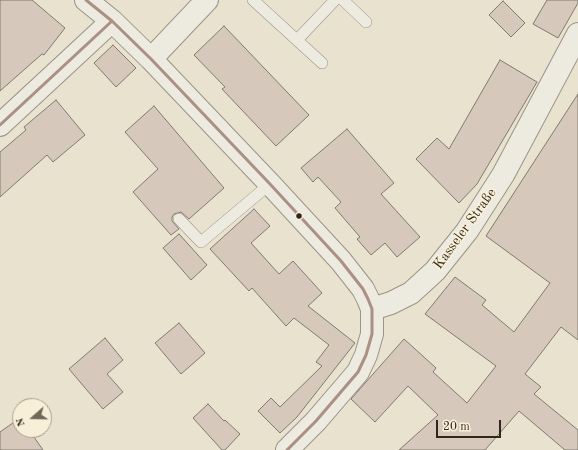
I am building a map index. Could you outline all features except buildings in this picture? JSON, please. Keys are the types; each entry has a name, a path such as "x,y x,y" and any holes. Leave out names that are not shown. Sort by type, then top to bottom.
{"street":[{"path":"86,0 112,21 151,58 270,184 341,261 363,289 372,309 372,334 366,355 358,372 316,421 287,450"},
{"path":"151,58 207,0"},
{"path":"0,125 112,21"},
{"name":"Kasseler Straße","path":"372,309 391,303 412,293 435,271 467,231 503,175 578,34"}],"lane":[{"path":"253,0 322,63"},
{"path":"297,40 335,0"},
{"path":"343,0 366,22"},
{"path":"179,219 201,242 270,184"}],"transit line":[{"path":"86,0 112,21 151,59 270,184 341,261 363,289 368,299 372,309 372,334 366,355 358,372 316,421 287,450"},
{"path":"0,125 112,21"}]}
